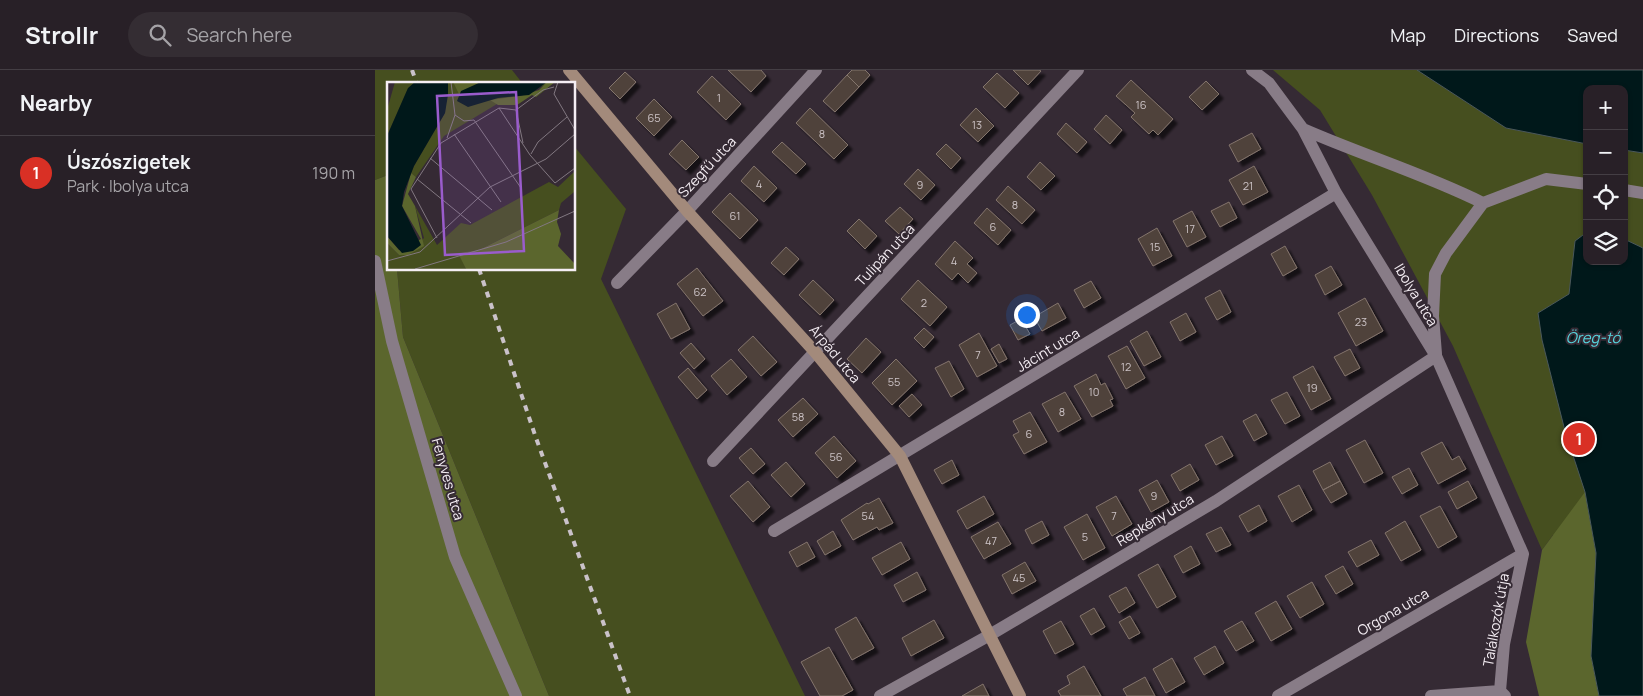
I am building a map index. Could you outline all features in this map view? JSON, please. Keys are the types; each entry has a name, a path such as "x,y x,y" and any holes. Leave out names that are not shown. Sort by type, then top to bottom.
{"street":[{"name":"Árpád utca","path":"569,70 687,211 815,352 900,456 1020,696"},
{"name":"Szegfű utca","path":"617,283 687,211 816,70"},
{"name":"Tulipán utca","path":"713,460 1078,70"},
{"name":"Ibolya utca","path":"1252,70 1269,83 1303,129 1336,193 1436,356 1523,554"},
{"path":"1303,129 1339,145 1458,190 1483,203"},
{"path":"1436,356 1433,316 1435,274 1446,253 1483,203 1547,179 1583,184"},
{"path":"1628,191 1643,193"},
{"name":"Jácint utca","path":"774,531 1336,193"},
{"name":"Fenyves utca","path":"375,261 392,341 455,557 516,696"},
{"name":"Repkény utca","path":"880,696 989,636 1217,502 1436,356"},
{"name":"Találkozók útja","path":"1431,696 1503,694 1503,644 1523,554"},
{"name":"Orgona utca","path":"1278,696 1523,554"}],"green space":[{"path":"375,70 512,70 521,82 387,82 387,175 375,180"},
{"path":"1273,70 1417,70 1506,128 1583,143 1583,265 1628,265 1628,151 1643,153 1643,696 1572,696 1553,535 1542,550 1453,346 1372,195 1320,110"},
{"path":"575,147 626,209 601,279 805,696 549,696 403,337 397,270 575,270"},
{"path":"387,175 387,270 397,270 403,337 549,696 375,696 375,180"},
{"path":"1585,492 1596,553 1591,656 1599,696 1539,696 1526,642 1542,550"}],"water":[{"path":"1417,70 1643,70 1643,153 1628,151 1628,85 1583,85 1583,143 1506,128"},
{"name":"Öreg-tó","path":"1583,235 1583,265 1628,265 1628,241 1643,248 1643,696 1599,696 1591,656 1596,553 1585,492 1565,431 1542,340 1538,313 1569,294 1575,241"}],"building":[{"path":"728,70 761,70 766,76 751,92"},
{"path":"852,70 865,70 870,75 859,87 847,75"},
{"path":"1013,70 1039,70 1041,71 1028,85"},
{"path":"625,72 636,82 620,99 609,88"},
{"path":"997,73 1019,93 1005,108 983,87"},
{"path":"847,75 859,87 835,112 823,101"},
{"path":"712,76 741,104 726,120 697,92"},
{"path":"1131,80 1173,119 1158,135 1153,130 1149,134 1131,117 1135,113 1116,96"},
{"path":"1206,81 1219,94 1202,110 1189,97"},
{"path":"654,99 672,117 654,136 636,118"},
{"path":"810,108 848,145 834,159 796,123"},
{"path":"976,108 994,126 978,142 960,125"},
{"path":"1106,115 1122,130 1110,144 1094,129"},
{"path":"1066,123 1087,142 1077,153 1057,134"},
{"path":"1252,133 1261,149 1238,162 1229,145"},
{"path":"682,140 699,157 686,170 669,154"},
{"path":"782,142 806,164 796,174 772,152"},
{"path":"946,144 961,158 951,169 936,154"},
{"path":"1040,162 1055,176 1041,190 1027,177"},
{"path":"754,166 777,188 764,202 741,181"},
{"path":"1254,166 1268,192 1243,205 1229,180"},
{"path":"918,169 935,185 921,200 904,184"},
{"path":"1008,186 1035,210 1022,224 996,200"},
{"path":"730,193 758,220 740,239 712,212"},
{"path":"1229,202 1237,218 1220,227 1211,211"},
{"path":"900,207 913,219 899,234 885,221"},
{"path":"987,208 1011,230 998,245 974,223"},
{"path":"1192,211 1206,237 1187,247 1173,221"},
{"path":"859,219 877,236 865,249 847,231"},
{"path":"1157,228 1172,256 1153,266 1138,239"},
{"path":"955,241 973,258 967,264 977,273 968,283 958,273 952,280 935,264"},
{"path":"1285,246 1297,268 1283,276 1271,254"},
{"path":"786,247 799,259 784,275 771,263"},
{"path":"1331,266 1342,285 1325,295 1315,275"},
{"path":"697,268 723,301 703,316 677,284"},
{"path":"813,280 834,300 820,315 799,295"},
{"path":"918,280 947,307 930,326 901,299"},
{"path":"1091,281 1101,298 1084,308 1074,290"},
{"path":"1220,290 1231,312 1217,320 1205,298"},
{"path":"1365,298 1383,331 1356,346 1338,313"},
{"path":"676,303 690,329 671,339 657,314"},
{"path":"1058,303 1066,318 1042,331 1034,317"},
{"path":"1186,313 1196,332 1180,341 1170,322"},
{"path":"1021,319 1030,334 1018,340 1010,325"},
{"path":"924,328 934,337 924,348 914,338"},
{"path":"1147,331 1161,357 1144,366 1130,341"},
{"path":"979,333 997,366 977,377 959,345"},
{"path":"753,336 777,362 761,376 738,350"},
{"path":"866,338 881,352 862,373 847,359"},
{"path":"691,343 705,359 694,369 680,353"},
{"path":"999,344 1007,359 999,363 991,349"},
{"path":"1127,346 1145,378 1126,389 1108,356"},
{"path":"1350,349 1360,368 1345,376 1334,357"},
{"path":"731,359 747,377 727,395 711,376"},
{"path":"896,359 917,381 892,405 872,383"},
{"path":"949,361 964,389 951,397 935,368"},
{"path":"1313,366 1331,399 1311,410 1293,377"},
{"path":"688,368 707,390 697,399 678,377"},
{"path":"1096,374 1101,385 1105,383 1113,399 1110,400 1113,406 1092,417 1074,386"},
{"path":"1065,392 1081,419 1058,432 1042,404"},
{"path":"1287,392 1300,416 1285,424 1271,400"},
{"path":"912,394 922,405 909,417 899,406"},
{"path":"803,398 818,414 793,437 778,420"},
{"path":"1030,412 1047,442 1024,454 1013,435 1019,432 1013,421"},
{"path":"1256,414 1267,434 1254,441 1243,421"},
{"path":"834,436 856,461 837,478 815,453"},
{"path":"1222,436 1233,456 1216,465 1205,445"},
{"path":"1365,440 1383,473 1364,483 1346,450"},
{"path":"1442,442 1452,460 1459,456 1466,469 1438,484 1421,453"},
{"path":"751,448 765,464 753,474 739,458"},
{"path":"952,460 959,475 942,484 934,470"},
{"path":"786,462 805,484 791,497 771,475"},
{"path":"1330,462 1340,481 1323,490 1313,471"},
{"path":"1190,464 1199,480 1180,491 1171,475"},
{"path":"1409,468 1418,485 1402,494 1392,477"},
{"path":"1157,480 1169,502 1151,512 1139,490"},
{"path":"748,481 770,507 753,522 730,496"},
{"path":"1340,481 1347,494 1331,503 1323,490"},
{"path":"1468,481 1477,498 1457,509 1448,492"},
{"path":"1299,485 1312,510 1292,522 1278,496"},
{"path":"984,496 994,514 967,529 957,511"},
{"path":"1116,496 1132,524 1112,536 1096,507"},
{"path":"879,498 893,523 879,530 877,527 853,540 841,520 867,503"},
{"path":"1259,505 1267,521 1248,532 1239,516"},
{"path":"1440,506 1457,537 1438,548 1420,516"},
{"path":"1087,514 1105,548 1083,560 1064,527"},
{"path":"1042,521 1049,535 1032,544 1025,530"},
{"path":"1405,521 1421,550 1401,561 1385,533"},
{"path":"998,522 1011,544 984,559 971,537"},
{"path":"1221,527 1231,545 1216,552 1206,534"},
{"path":"833,531 841,546 825,555 817,541"},
{"path":"1371,540 1379,555 1357,567 1348,552"},
{"path":"807,542 815,557 797,567 789,552"},
{"path":"901,542 910,559 882,575 872,558"},
{"path":"1191,546 1200,564 1183,573 1174,556"},
{"path":"1025,562 1036,581 1012,594 1002,575"},
{"path":"1158,564 1176,597 1157,608 1138,575"},
{"path":"1343,566 1353,584 1336,594 1325,576"},
{"path":"917,572 926,590 903,602 894,585"},
{"path":"1312,582 1324,604 1300,618 1287,596"},
{"path":"1126,587 1135,603 1119,613 1109,596"},
{"path":"1276,601 1292,629 1271,641 1255,613"},
{"path":"1094,608 1105,627 1091,635 1080,616"},
{"path":"1130,616 1140,633 1129,639 1119,622"},
{"path":"856,617 874,648 852,660 835,629"},
{"path":"934,620 944,638 911,656 902,638"},
{"path":"1061,621 1074,644 1055,654 1043,631"},
{"path":"1242,621 1254,641 1236,651 1224,631"},
{"path":"1215,646 1224,663 1204,675 1194,658"},
{"path":"829,647 853,690 842,696 820,696 801,662"},
{"path":"1172,658 1185,682 1166,693 1153,669"},
{"path":"1084,666 1101,696 1061,696 1058,691 1070,684 1067,676"},
{"path":"1145,677 1155,696 1127,696 1123,689"},
{"path":"983,684 989,696 962,696"}],"railway":[{"path":"412,70 416,82"},
{"path":"479,270 536,438 630,696"}],"place":[{"name":"Úszószigetek","path":"1579,439"}]}
